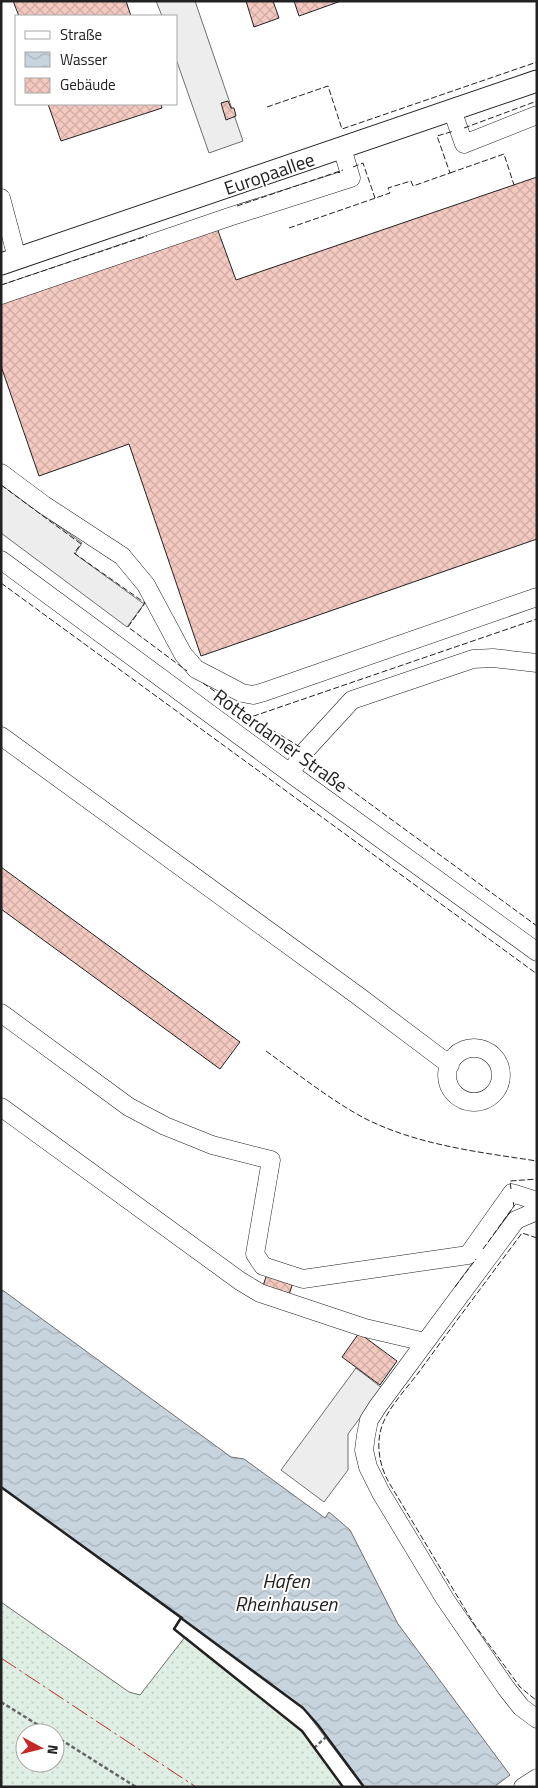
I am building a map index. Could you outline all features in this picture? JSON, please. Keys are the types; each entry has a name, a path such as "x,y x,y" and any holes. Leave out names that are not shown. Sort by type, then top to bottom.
{"main road":[{"name":"Europaallee","path":"9,261 537,81"}],"street":[{"path":"452,110 464,144 537,115"},
{"path":"1,295 232,216 351,178 342,148"},
{"path":"1,198 9,261"},
{"path":"1,473 44,505 122,556 146,585 183,654 196,669 242,693 253,695 264,692 537,597"},
{"name":"Rotterdamer Straße","path":"1,560 537,952"},
{"path":"290,773 306,750 352,700 473,658 493,658 537,663"},
{"path":"1,736 450,1065"},
{"path":"1,1013 129,1107 165,1126 212,1145 271,1160 255,1254 263,1266 303,1279 468,1255 512,1193 537,1201"},
{"path":"1,1106 240,1281 260,1293 365,1328 425,1342"},
{"path":"537,1211 516,1220 425,1342 369,1420 364,1450 368,1467 381,1493 445,1599 520,1707 537,1719"},
{"path":"522,1787 537,1778"}],"path":[{"path":"1,1702 35,1723"},
{"path":"314,1748 326,1737"},
{"path":"65,1742 136,1787"}],"green space":[{"path":"1,1602 129,1692 140,1695 185,1637 302,1731 343,1787 1,1787"}],"shaded area":[{"path":"156,1 195,1 243,141 209,153 178,65 178,15 162,15"},
{"path":"1,484 82,543 75,554 144,604 127,627 1,533"},
{"path":"356,1368 382,1388 348,1434 348,1470 324,1502 281,1470"}],"water":[{"name":"Hafen Rheinhausen","path":"1,1289 231,1457 244,1459 325,1518 329,1512 350,1530 398,1624 510,1775 494,1787 363,1787 303,1708 1,1487"}],"building":[{"path":"13,1 126,1 131,15 19,15"},
{"path":"246,1 273,1 279,18 254,27"},
{"path":"294,1 341,1 299,16"},
{"path":"228,101 231,108 234,108 236,116 226,120 221,103"},
{"path":"48,105 161,105 162,108 61,141"},
{"path":"537,177 537,539 201,656 129,444 39,476 1,366 1,303 217,228 236,280"},
{"path":"1,867 240,1042 220,1069 1,909"},
{"path":"267,1274 293,1282 289,1295 263,1286"},
{"path":"359,1333 397,1361 380,1385 342,1357"}],"fence":[{"path":"267,107 328,86 342,129 537,62"},
{"path":"464,128 537,101"},
{"path":"289,228 390,193 388,188 411,181 413,186 450,173 437,136 454,131"},
{"path":"450,173 504,154 514,185"},
{"path":"353,167 363,163 375,198"},
{"path":"237,206 343,170"},
{"path":"1,285 147,236"},
{"path":"1,485 81,544 74,553 145,603 128,627 187,671"},
{"path":"1,583 537,974"},
{"path":"300,747 251,717 537,619"},
{"path":"203,683 251,717"},
{"path":"309,755 317,765 537,926"},
{"path":"266,1051 338,1103 384,1127 405,1135 448,1146 537,1161"},
{"path":"511,1189 510,1181 537,1179"},
{"path":"483,1249 514,1206 513,1201"},
{"path":"537,1238 522,1233 387,1414 381,1429 379,1442 381,1462 388,1481 474,1624 520,1687 537,1701"},
{"path":"455,1287 476,1259"}],"wall":[{"path":"1,1487 182,1618"},
{"path":"343,1787 302,1731 174,1629 181,1618 303,1708 364,1787"}],"power":[{"path":"1,1658 196,1787"}]}
